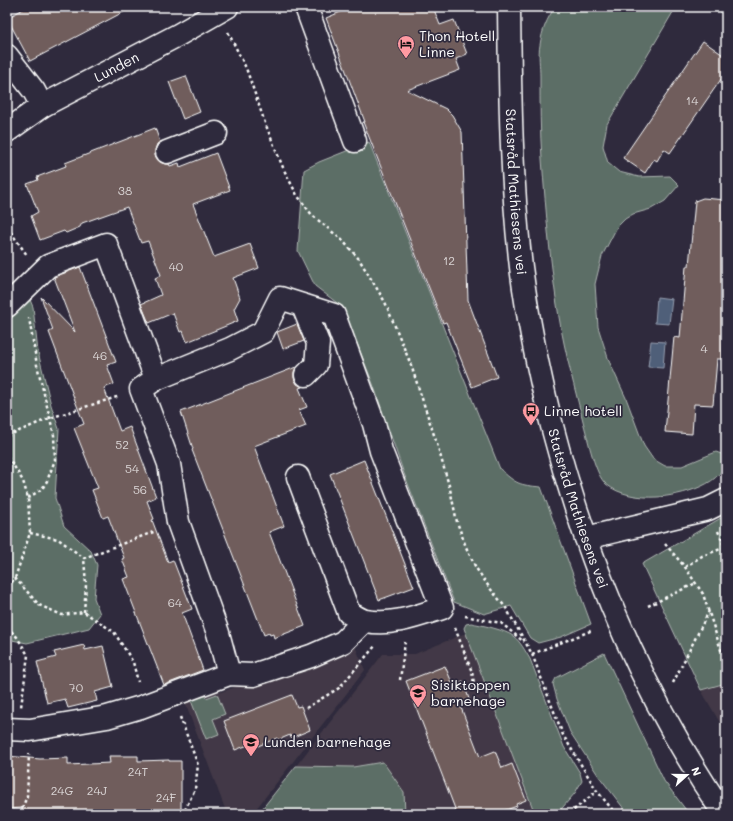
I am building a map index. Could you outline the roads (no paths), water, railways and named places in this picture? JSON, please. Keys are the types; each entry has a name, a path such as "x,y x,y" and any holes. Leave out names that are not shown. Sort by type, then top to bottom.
{"street":[{"path":"306,7 355,141"},
{"name":"Statsråd Mathiesens vei","path":"509,7 510,85 516,222 530,326 560,455 586,538 615,615 650,689 694,768 724,814"},
{"name":"Lunden","path":"7,131 42,106 178,35 227,18"},
{"path":"7,56 34,91 42,106"},
{"path":"167,152 216,133"},
{"path":"7,306 48,266 106,244 148,384 169,464 178,522 218,633 229,674"},
{"path":"148,384 230,349 263,332 280,298 334,315 374,424 381,450 445,610 396,621 364,621 349,613 298,478"},
{"path":"303,306 318,343 316,365 306,375"},
{"path":"586,538 708,509 726,500"},
{"path":"18,730 107,717 141,707 229,674 254,675 311,656 342,642 364,621"}],"water":[{"path":"657,297 672,299 669,324 655,323"},
{"path":"651,341 665,342 663,368 648,367"}],"place":[{"name":"Thon Hotell Linne","path":"406,59"},
{"name":"Linne hotell","path":"531,426"},
{"name":"Sisiktoppen barnehage","path":"418,708"},
{"name":"Lunden barnehage","path":"251,757"}]}
